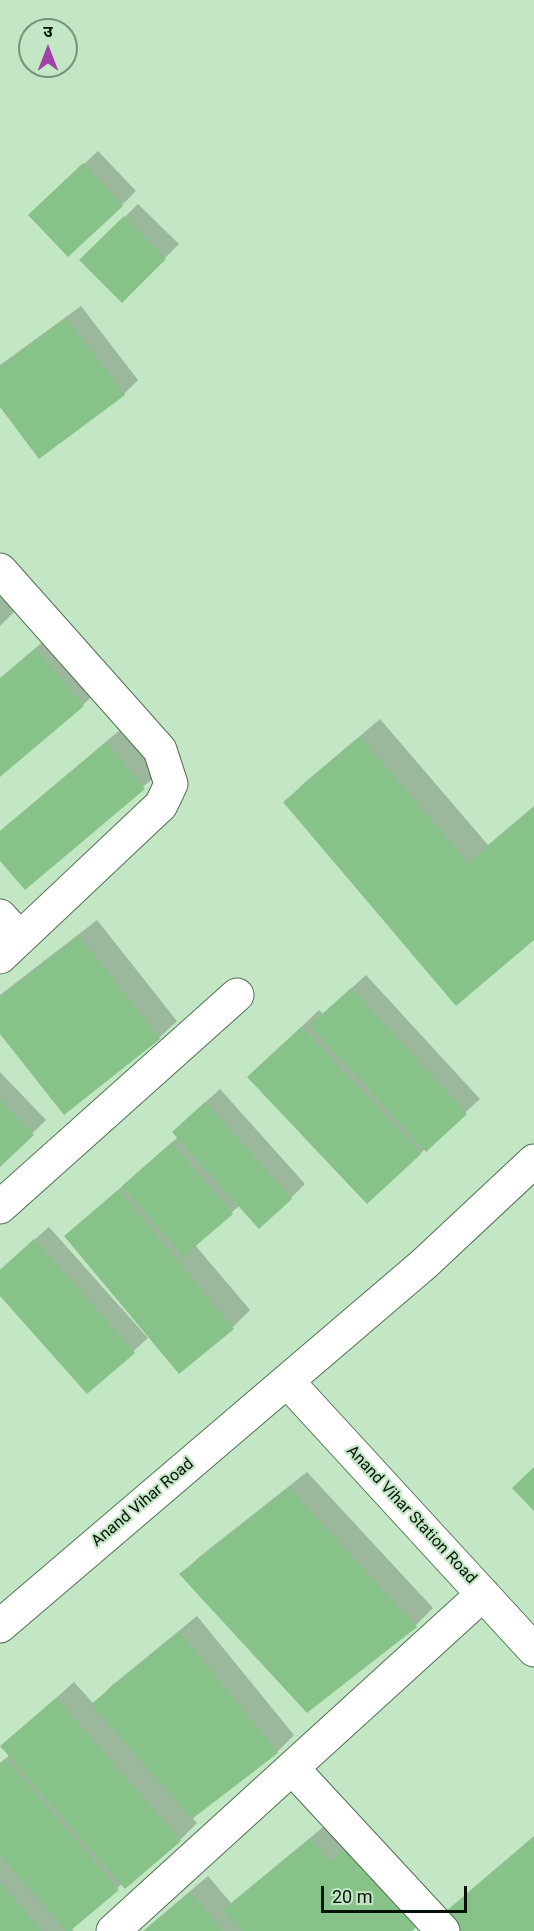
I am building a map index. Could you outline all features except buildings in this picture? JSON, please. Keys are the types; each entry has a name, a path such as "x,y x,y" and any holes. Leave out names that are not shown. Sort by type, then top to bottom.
{"street":[{"path":"0,570 160,750 171,784 161,805 7,937"},
{"path":"0,1207 237,994"},
{"name":"Anand Vihar Road","path":"0,1626 424,1264 534,1161"},
{"name":"Anand Vihar Station Road","path":"287,1381 534,1650"},
{"path":"113,1931 483,1594"},
{"path":"293,1769 443,1931"}]}
